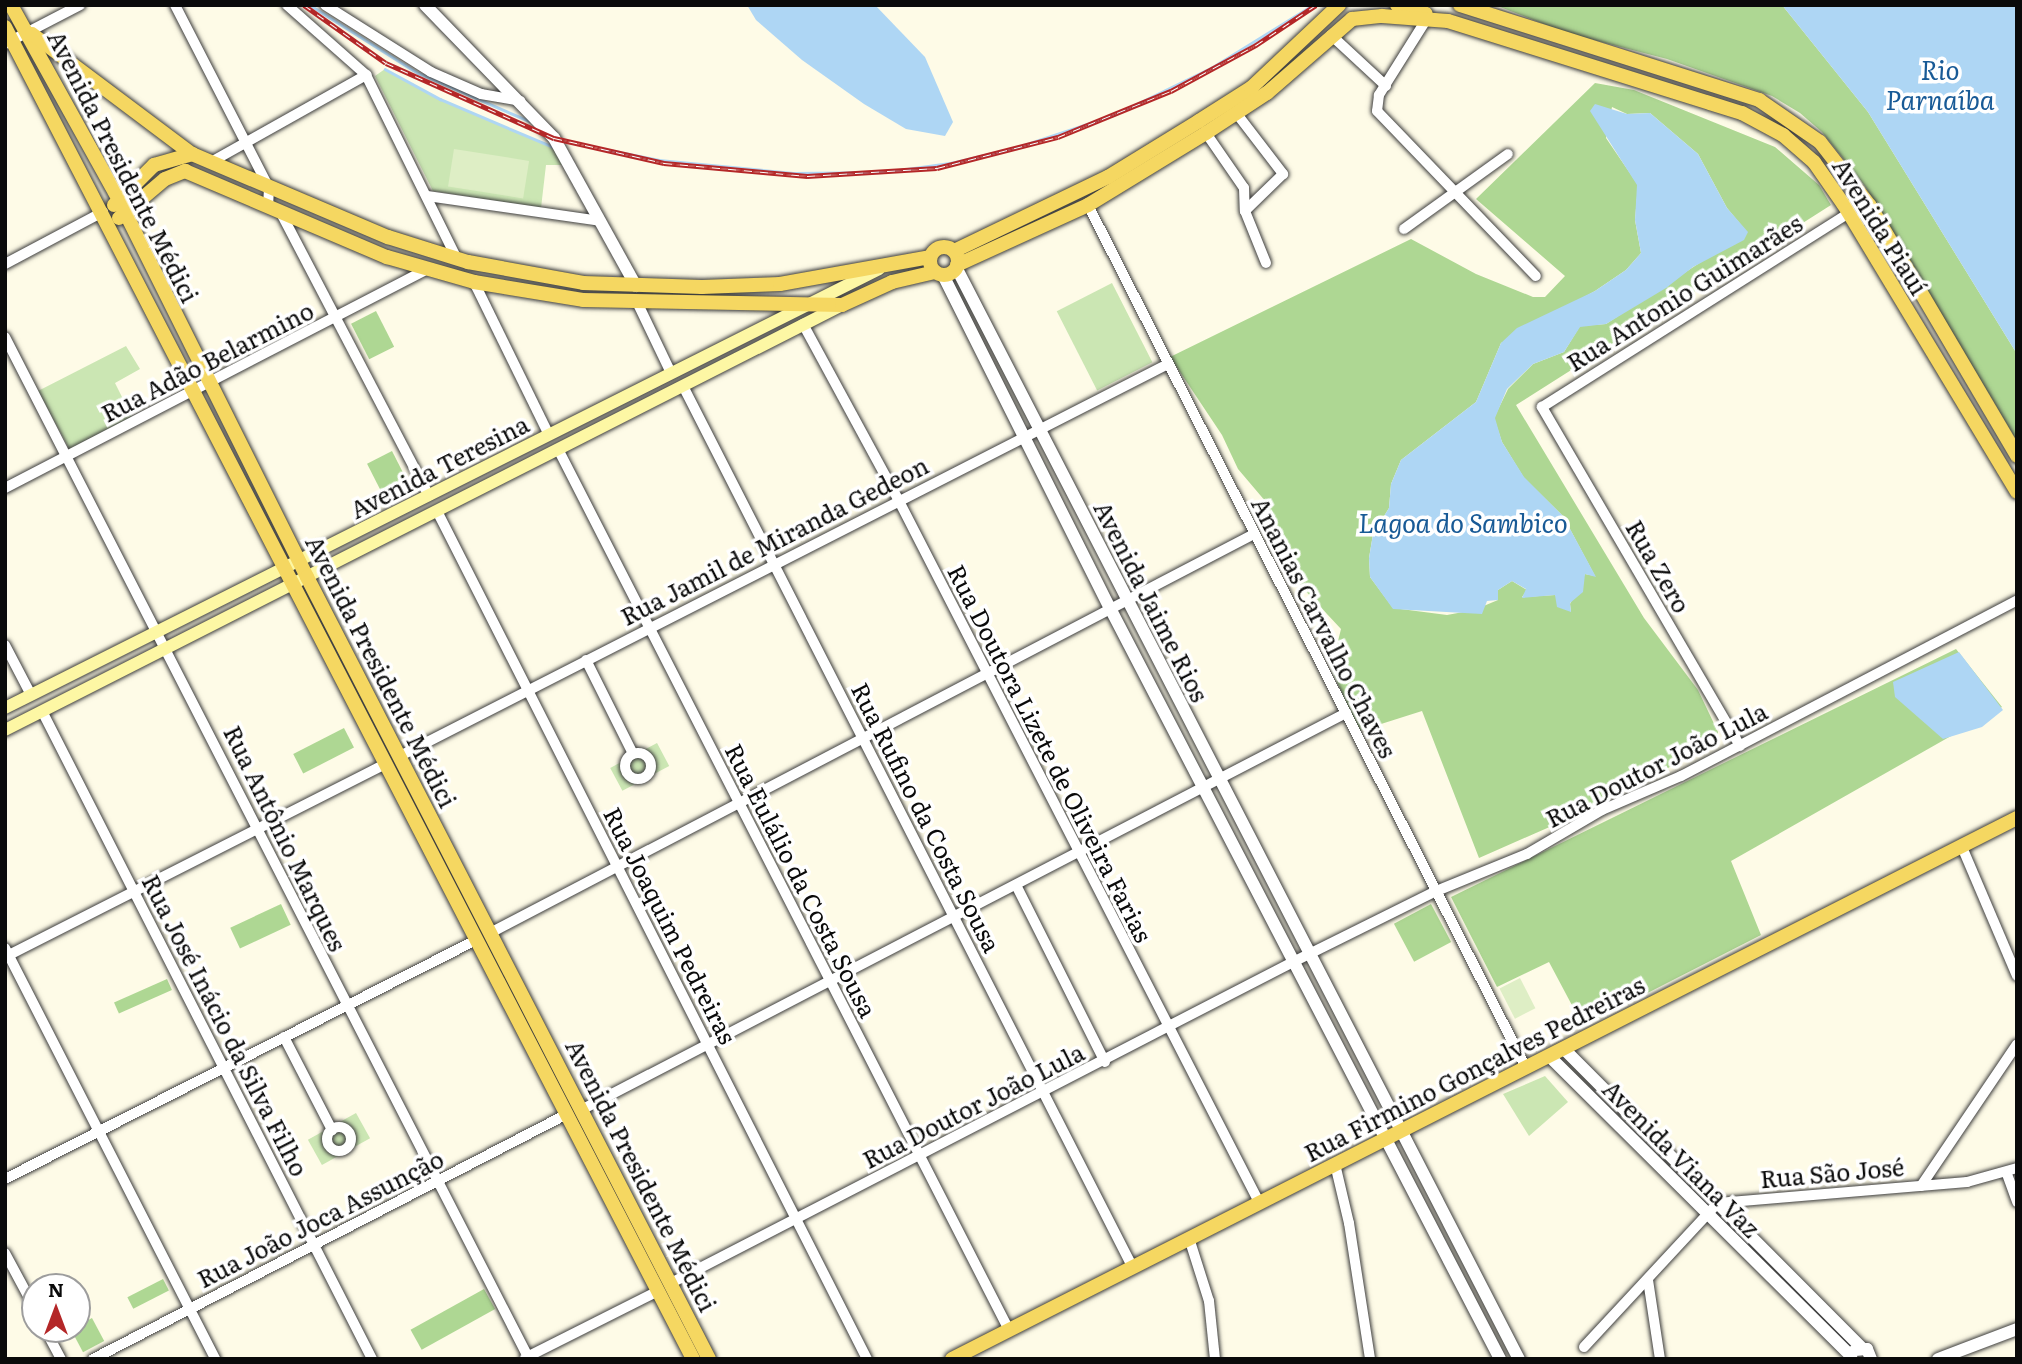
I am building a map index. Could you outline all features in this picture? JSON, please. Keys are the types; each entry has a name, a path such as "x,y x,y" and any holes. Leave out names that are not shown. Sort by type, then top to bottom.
{"main road":[{"name":"Avenida Presidente Médici","path":"11,5 29,31 123,208 307,577 547,1038 709,1359"},
{"path":"949,266 1108,177 1209,115 1284,61 1339,5"},
{"path":"106,218 165,179 185,171 274,209 428,268 474,282 638,304 842,305 892,282 949,266 1088,205 1268,93 1331,35 1352,19 1367,13 1371,5"},
{"path":"1397,5 1448,21"},
{"name":"Avenida Piauí","path":"1460,5 1759,100 1820,142 1870,206 2017,456"},
{"name":"Avenida Piauí","path":"1478,5 1508,20"},
{"name":"Avenida Piauí","path":"1352,19 1382,16 1448,21 1742,113 1783,135 1814,162 1849,213 2017,492"},
{"path":"29,31 192,154 388,237 457,259 583,283 702,287 780,284 930,257 949,266"},
{"name":"Avenida Presidente Médici","path":"8,37 106,218 530,1047 693,1359"},
{"path":"123,208 154,165 192,154"},
{"path":"930,257 939,248 949,266"},
{"name":"Avenida Teresina","path":"5,708 160,633 892,263"},
{"path":"702,287 702,304"},
{"name":"Avenida Teresina","path":"5,730 842,305"},
{"path":"628,395 636,410"},
{"path":"502,458 510,474"},
{"path":"342,680 357,673"},
{"name":"Rua Firmino Gonçalves Pedreiras","path":"952,1359 2017,818"},
{"path":"530,1047 547,1038"}],"street":[{"path":"8,37 29,31 80,5"},
{"path":"175,5 269,188 274,209 429,496"},
{"path":"286,5 366,75 457,259"},
{"path":"325,5 431,72 481,94 521,101"},
{"path":"425,5 554,138 636,286"},
{"path":"1426,20 1379,95 1377,111 1536,275"},
{"path":"1331,35 1386,86"},
{"path":"213,161 366,75"},
{"path":"1237,114 1283,174 1245,211"},
{"path":"1206,133 1244,188 1245,211 1266,263"},
{"path":"1404,229 1456,195 1508,154"},
{"path":"427,195 600,221"},
{"name":"Ananias Carvalho Chaves","path":"1088,205 1434,892 1526,1068"},
{"name":"Rua Antonio Guimarães","path":"1542,407 1849,213"},
{"path":"5,264 106,218"},
{"name":"Avenida Jaime Rios","path":"949,266 1038,427 1308,955 1519,1359"},
{"name":"Avenida Jaime Rios","path":"949,266 1022,435 1384,1140 1500,1359"},
{"name":"Rua Adão Belarmino","path":"5,488 428,268"},
{"path":"474,282 549,435"},
{"path":"638,304 671,373"},
{"name":"Rua Doutora Lizete de Oliveira Farias","path":"803,324 899,501 986,677 1259,1202"},
{"name":"Rua Antônio Marques","path":"5,337 169,648 257,830 527,1358"},
{"name":"Rua Jamil de Miranda Gedeon","path":"400,756 899,501 1022,435 1168,364"},
{"name":"Rua Rufino da Costa Sousa","path":"683,386 1133,1268"},
{"name":"Rua Zero","path":"1542,407 1740,746"},
{"name":"Rua Eulálio da Costa Sousa","path":"558,449 1009,1330"},
{"name":"Rua Joaquim Pedreiras","path":"437,511 867,1359"},
{"path":"492,932 986,677 1254,534"},
{"name":"Rua Doutor João Lula","path":"1308,955 1434,892 1527,853 1602,810 1740,746 2017,600"},
{"path":"5,645 31,695"},
{"path":"586,660 633,754"},
{"name":"Rua José Inácio da Silva Filho","path":"42,711 372,1359"},
{"path":"583,1109 830,978 1016,885 1346,713"},
{"path":"215,1359 101,1131 6,954 386,764"},
{"path":"1962,847 2017,976"},
{"path":"1247,869 1262,861"},
{"path":"1016,885 1105,1062"},
{"path":"5,1179 475,940"},
{"path":"1293,962 1308,955"},
{"name":"Rua Doutor João Lula","path":"671,1283 1045,1093 1293,962"},
{"path":"284,1037 332,1130"},
{"path":"1339,1049 1354,1041"},
{"path":"1921,1186 2017,1044"},
{"name":"Avenida Viana Vaz","path":"1564,1049 1656,1138 1795,1281 1854,1354"},
{"name":"Avenida Viana Vaz","path":"1549,1056 1785,1291 1854,1354"},
{"name":"Rua João Joca Assunção","path":"93,1359 567,1114"},
{"path":"1644,1150 1656,1138"},
{"path":"1335,1164 1349,1223 1370,1359"},
{"name":"Rua São José","path":"1718,1203 1921,1186 2007,1174 2017,1168"},
{"path":"2007,1174 2017,1202"},
{"path":"1584,1347 1718,1203"},
{"path":"1434,1232 1449,1224"},
{"path":"1189,1238 1209,1301 1215,1359"},
{"path":"5,1253 21,1283"},
{"path":"1648,1280 1660,1359"},
{"path":"1785,1291 1795,1281"},
{"path":"527,1358 658,1291"},
{"path":"1484,1328 1499,1320"},
{"path":"1938,1359 2017,1329"},
{"path":"52,1343 61,1359"},
{"path":"1854,1354 1871,1359"}],"green space":[{"path":"1495,5 1782,5 1868,112 2017,354 2017,441 1865,186 1822,132 1800,113 1772,96 1667,59 1567,33"},
{"path":"385,69 440,99 555,148 563,165 546,165 541,208 433,191 375,76"},
{"path":"1595,83 1634,90 1775,147 1819,185 1831,205 1516,405 1644,618 1698,690 1718,732 1715,744 1570,818 1479,858 1422,711 1359,731 1325,655 1338,641 1341,629 1285,569 1266,525 1266,502 1238,469 1222,435 1170,357 1411,239 1476,274 1533,297 1545,297 1565,276 1476,199","holes":["1612,107 1627,114 1650,113 1698,154 1727,208 1747,232 1606,324 1580,326 1564,352 1533,364 1508,389 1494,418 1502,442 1524,478 1563,516 1595,576 1585,574 1570,604 1571,612 1555,595 1522,597 1527,590 1512,581 1498,590 1498,600 1474,610 1447,615 1393,608 1370,577 1369,558 1373,534 1389,508 1391,484 1401,460 1476,402 1501,343 1595,291 1626,270 1641,253 1635,220 1638,185 1606,138"]},
{"path":"454,149 529,161 523,198 448,187"},
{"path":"1112,283 1152,362 1097,390 1057,311"},
{"path":"376,311 394,347 369,359 351,324"},
{"path":"126,346 140,369 115,383 132,417 70,450 38,391"},
{"path":"392,451 411,488 386,501 367,464"},
{"path":"1956,649 2002,707 1731,861 1761,935 1583,1026 1549,962 1497,987 1451,897"},
{"path":"344,728 354,748 303,773 293,754"},
{"path":"657,743 669,766 622,791 610,768"},
{"path":"281,904 291,925 240,949 230,928"},
{"path":"1431,904 1451,942 1414,962 1394,924"},
{"path":"1520,978 1535,1008 1515,1019 1500,988"},
{"path":"167,979 172,990 119,1014 114,1003"},
{"path":"1545,1076 1568,1102 1529,1136 1503,1094"},
{"path":"356,1113 370,1138 322,1165 308,1140"},
{"path":"163,1279 169,1291 133,1309 127,1297"},
{"path":"484,1289 495,1309 422,1350 411,1330"},
{"path":"92,1318 104,1341 83,1352 78,1343 91,1343"}],"water":[{"path":"747,5 875,5 925,57 953,122 945,136 906,129 864,104 802,60 756,20"},
{"name":"Rio Parnaíba","path":"1782,5 2017,5 2017,354 1868,112"},
{"name":"Lagoa do Sambico","path":"1595,104 1627,114 1650,113 1698,154 1727,208 1748,232 1744,240 1693,267 1666,288 1606,324 1580,327 1564,352 1533,364 1507,389 1495,418 1502,442 1524,477 1563,516 1596,577 1585,574 1583,592 1570,603 1571,612 1557,607 1555,595 1522,598 1526,589 1512,581 1498,590 1498,600 1487,601 1482,614 1393,609 1370,577 1369,558 1373,534 1389,508 1391,484 1401,460 1476,402 1501,343 1517,328 1595,291 1626,270 1641,253 1635,220 1637,185 1590,111"},
{"path":"1959,652 2003,710 1982,727 1943,739 1895,697 1893,682"}],"waterway":[{"path":"310,5 418,73 529,121"},
{"path":"604,149 659,160 795,173 885,172 951,163 1018,147 1114,115 1211,68 1313,5"},
{"path":"385,69 440,99 553,147"}],"railway":[{"path":"304,5 386,63 554,138 664,163 807,176 937,168 1058,137 1171,91 1256,45 1316,5"}]}
